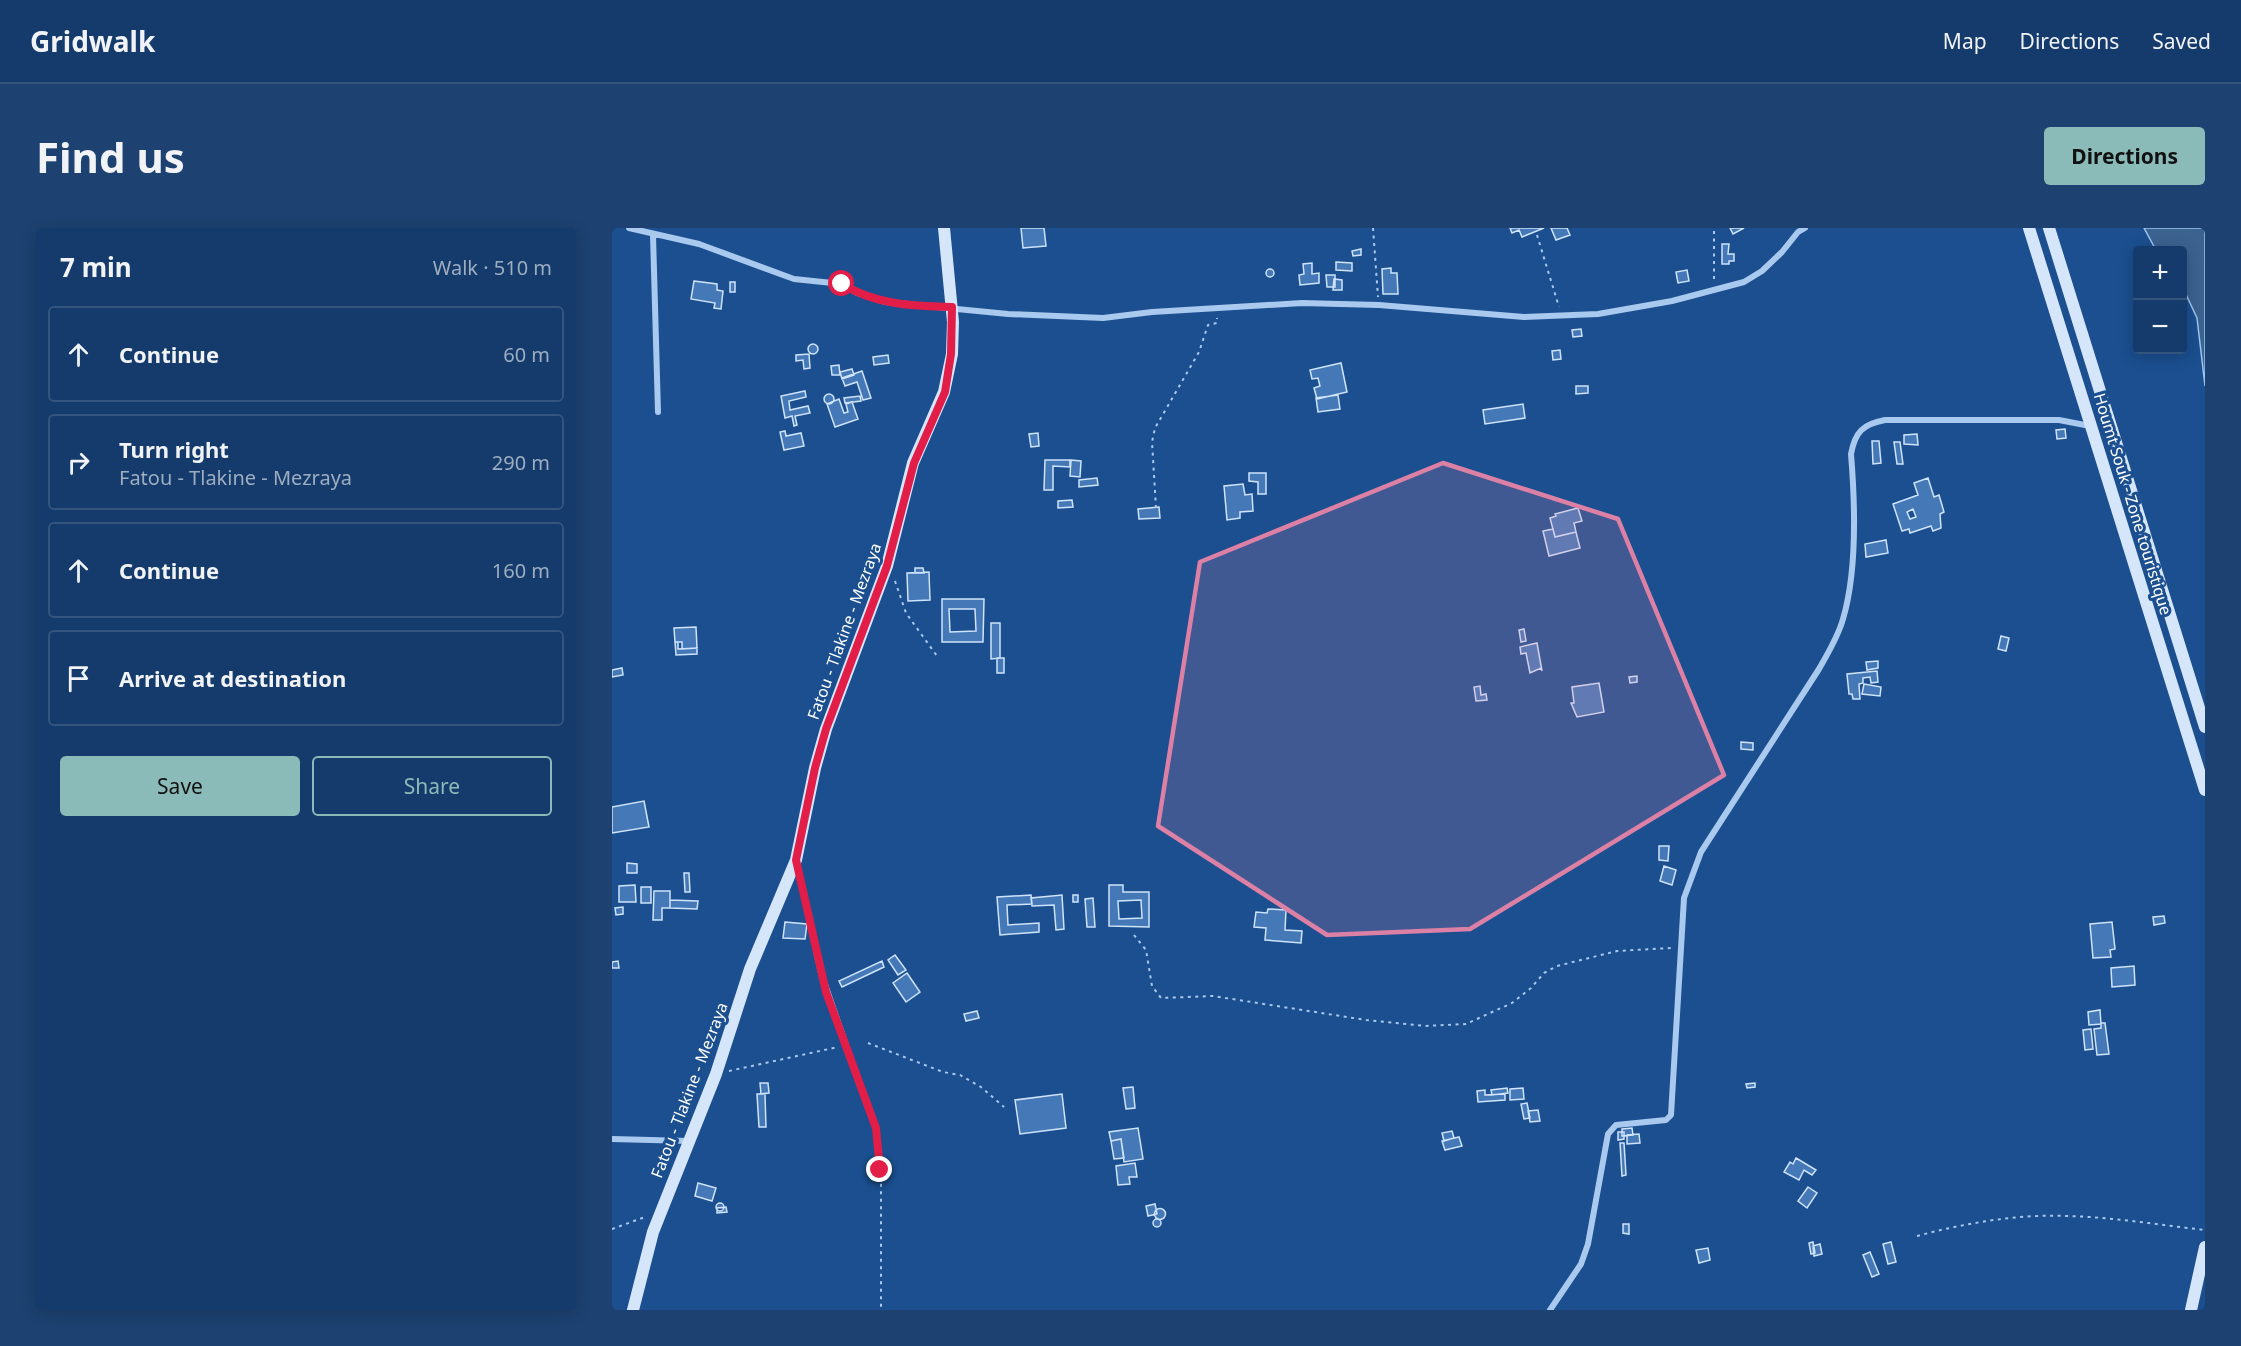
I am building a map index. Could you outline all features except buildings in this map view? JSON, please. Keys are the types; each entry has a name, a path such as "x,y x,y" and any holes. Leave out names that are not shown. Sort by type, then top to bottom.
{"main road":[{"name":"Fatou - Tlakine - Mezraya","path":"633,1310 637,1284 660,1214 716,1074 750,969 796,860 819,752 887,566 914,463 945,392 951,354 952,307 944,228"},
{"name":"Houmt Souk - Zone touristique","path":"2030,228 2205,790"},
{"path":"2049,228 2205,727"},
{"path":"2092,427 2110,423"},
{"path":"2191,1310 2205,1247"}],"street":[{"path":"629,228 699,244 794,279 842,284 857,293 885,302 1008,314 1082,318 1302,303 1378,305 1524,317 1641,308 1744,282 1762,271 1782,252 1798,232 1805,228"},
{"path":"653,235 658,412"},
{"path":"1550,1310 1581,1264 1588,1245 1608,1134 1616,1125 1666,1120 1671,1115 1681,965 1679,947 1684,898 1701,852 1829,651 1843,620 1854,541 1851,454 1854,440 1861,428 1885,420 2059,420 2092,427"},
{"path":"796,860 821,973 846,1045"},
{"path":"612,1139 690,1142"}],"path":[{"path":"1373,228 1378,305"},
{"path":"1714,228 1715,290"},
{"path":"1537,235 1559,304 1559,316"},
{"path":"1156,508 1152,442 1155,428 1199,352 1208,325 1216,323 1217,310"},
{"path":"887,566 906,613 937,656"},
{"path":"1134,935 1146,950 1152,986 1161,998 1213,996 1366,1020 1425,1026 1466,1024 1492,1014 1531,988 1544,973 1576,960 1617,951 1679,947"},
{"path":"868,1043 935,1069 960,1075 981,1087 1004,1107"},
{"path":"716,1074 846,1045 878,1138 881,1310"},
{"path":"612,1229 637,1218 660,1214"},
{"path":"1917,1236 1961,1224 2014,1217 2067,1215 2205,1230"}],"highlighted area":[{"path":"1443,463 1618,519 1724,775 1470,929 1327,935 1158,826 1200,562"}],"water":[{"path":"2144,228 2205,228 2205,386 2197,318 2187,297 2187,246 2154,246"}],"route":[{"path":"842,284 857,293 885,302 952,307 951,354 945,392 914,463 887,566 826,729 815,768 796,860 826,992 876,1128 881,1157 880,1170"}]}
